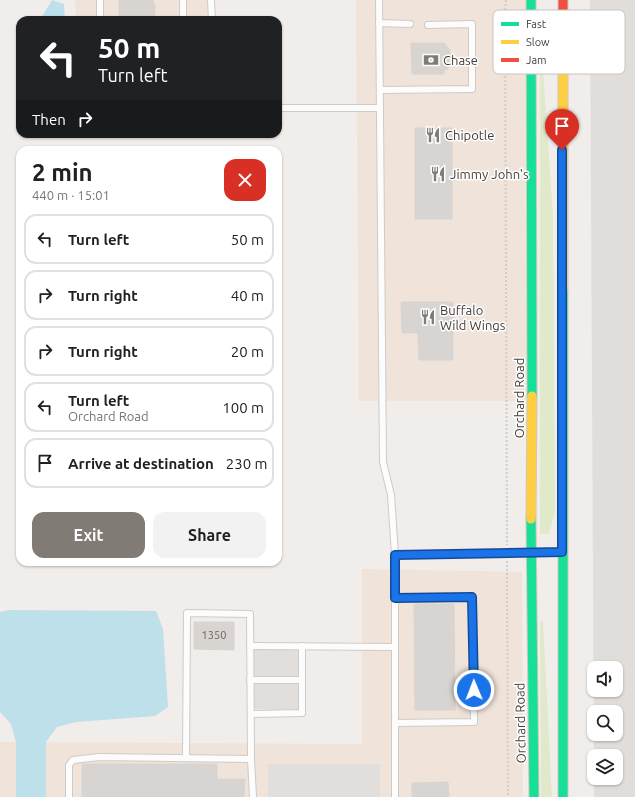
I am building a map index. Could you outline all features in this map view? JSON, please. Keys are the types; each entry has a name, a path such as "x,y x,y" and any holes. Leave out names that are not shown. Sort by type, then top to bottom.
{"main road":[{"name":"Orchard Road","path":"530,0 530,10"},
{"path":"563,0 563,10"},
{"name":"Orchard Road","path":"531,74 532,283 531,553 534,797"},
{"path":"563,74 563,797"}],"lane":[{"path":"100,0 100,16"},
{"path":"183,0 183,16"},
{"path":"211,0 212,16"},
{"path":"379,0 383,462 391,495 395,555 395,797"},
{"path":"379,23 410,24"},
{"path":"380,90 472,89 472,24 428,25"},
{"path":"282,108 380,108"},
{"path":"395,555 562,552"},
{"path":"395,598 472,597 474,722 395,723"},
{"path":"186,758 187,613 250,614 251,759 253,797"},
{"path":"250,646 395,646"},
{"path":"251,714 302,713 302,646"},
{"path":"250,680 302,680"},
{"path":"69,797 69,765 73,760 99,757 251,759"}],"path":[{"path":"505,10 506,0"},
{"path":"505,74 507,536"},
{"path":"507,573 508,797"}],"shaded area":[{"path":"75,0 209,0 210,16 76,16"},
{"path":"356,0 525,0 525,10 493,10 493,74 525,74 526,401 359,401"},
{"path":"590,0 635,0 635,797 594,797 594,785 623,785 623,749 594,749 594,741 623,741 623,705 594,705 594,697 623,697 623,661 593,661 590,74 625,74 625,10 590,10"},
{"path":"362,569 522,572 523,797 0,797 0,742 362,744"},
{"path":"254,650 299,650 298,710 254,709"},
{"path":"268,764 380,764 380,797 268,797"}],"green space":[{"path":"540,74 543,74 553,215 555,511 549,534 540,534"},
{"path":"540,621 543,621 552,797 541,797"}],"water":[{"path":"52,0 64,4 65,16 42,16"},
{"path":"10,610 156,611 163,629 168,707 155,716 76,722 57,727 46,742 46,797 16,797 16,742 11,724 0,712 0,612"}],"building":[{"path":"119,0 153,0 153,4 155,4 155,16 119,16"},
{"name":"Chase","path":"411,43 444,43 449,49 451,56 448,69 444,70 444,74 412,74"},
{"path":"415,128 452,128 452,219 415,219"},
{"path":"401,302 453,302 453,360 419,360 418,333 402,333"},
{"path":"414,604 454,604 455,710 415,710"},
{"path":"194,622 234,622 234,650 194,649"},
{"path":"82,764 217,764 217,779 245,779 244,797 82,797"},
{"path":"448,782 449,797 412,797 412,783"}],"traffic: fast":[{"path":"531,0 531,10"},
{"path":"531,74 532,396"},
{"path":"563,290 563,797"},
{"path":"531,519 534,797"}],"traffic: slow":[{"path":"563,74 563,290"},
{"path":"531,519 532,396"}],"traffic: jam":[{"path":"563,0 563,10"}],"place":[{"name":"Chase","path":"431,60"},
{"name":"Chipotle","path":"433,135"},
{"name":"Jimmy John's","path":"438,174"},
{"name":"Buffalo Wild Wings","path":"428,317"}],"route":[{"path":"474,690 472,597 395,598 395,555 562,552 562,150"}]}
